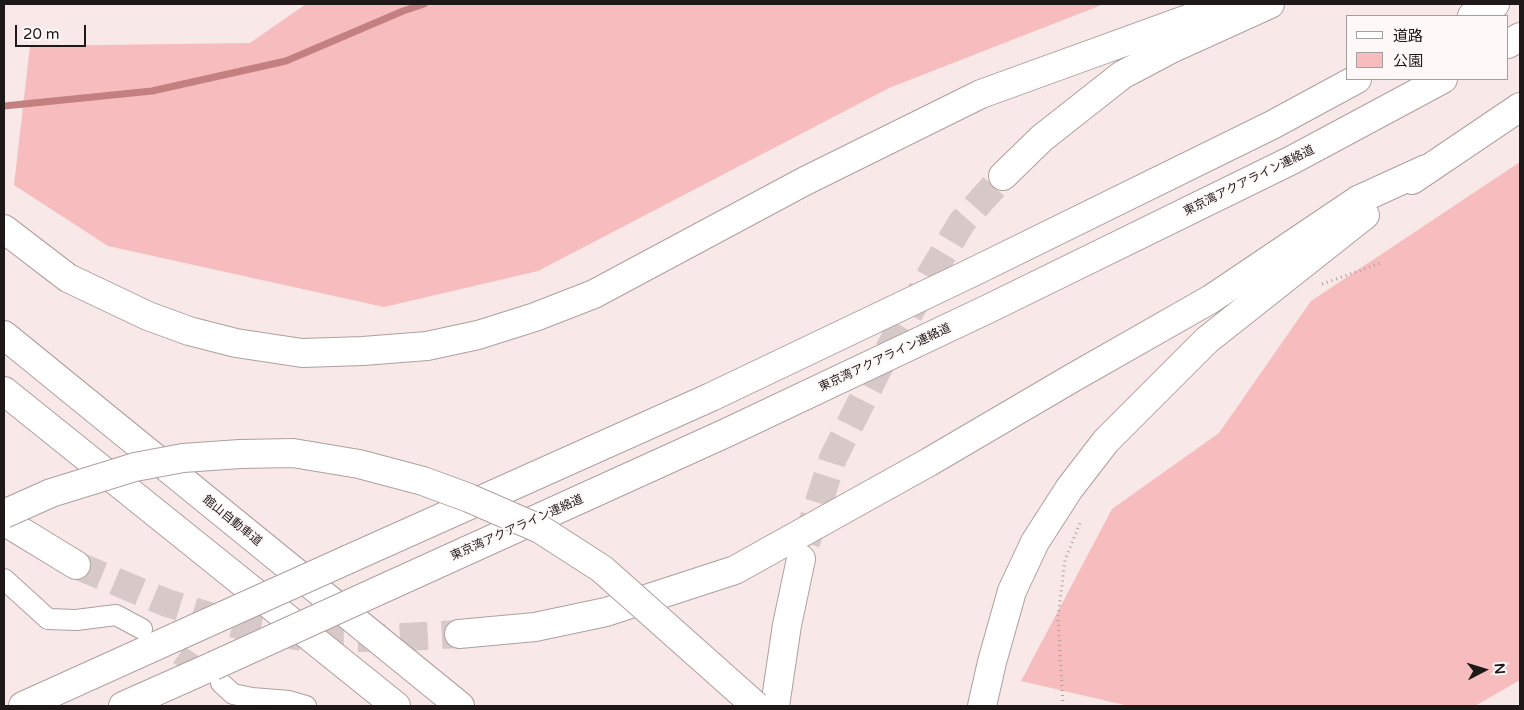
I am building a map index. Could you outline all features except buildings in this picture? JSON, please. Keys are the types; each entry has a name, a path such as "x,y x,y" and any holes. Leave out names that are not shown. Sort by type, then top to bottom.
{"highway":[{"path":"4,229 68,278 148,316 189,331 236,343 302,353 427,346 487,332 535,317 594,294 805,181 981,94 1229,4"},
{"path":"1003,176 1042,138 1122,75 1173,48 1270,4"},
{"path":"1474,15 1495,4"},
{"path":"1509,43 1520,37"},
{"path":"24,706 711,397 973,272 1272,125 1355,80"},
{"name":"東京湾アクアライン連絡道","path":"123,706 217,674 318,618 726,433 990,308 1292,160 1441,80"},
{"path":"982,706 1012,591 1035,542 1070,489 1106,441 1207,340 1426,169 1520,107"},
{"path":"459,634 535,627 606,612 734,570 929,462 1211,299 1358,200 1426,169"},
{"name":"館山自動車道","path":"4,335 460,706"},
{"path":"4,391 396,706"},
{"path":"4,514 51,493 135,467 183,458 240,454 293,454 359,464 423,481 469,498 540,529 602,569 756,706"},
{"path":"4,521 76,565"},
{"path":"775,706 787,624 801,559"}],"street":[{"path":"4,579 48,619 76,620 116,615 142,629"},
{"path":"217,674 233,694 252,698 289,701 306,706"}],"path":[{"path":"1315,286 1381,263"},
{"path":"1063,706 1058,617 1065,560 1081,520"}],"green space":[{"path":"306,4 1104,4 889,88 538,271 384,307 108,246 14,185 30,46 250,43"},
{"path":"1520,162 1520,680 1475,706 1129,706 1021,681 1112,509 1219,433 1311,301"}],"waterway":[{"path":"4,106 152,91 286,61 403,11 424,4"}],"tunnel":[{"path":"806,543 833,458 878,369 962,222 1003,176"},
{"path":"76,565 167,603 235,624 307,638 384,638 459,634"},
{"path":"154,638 210,676"}]}
